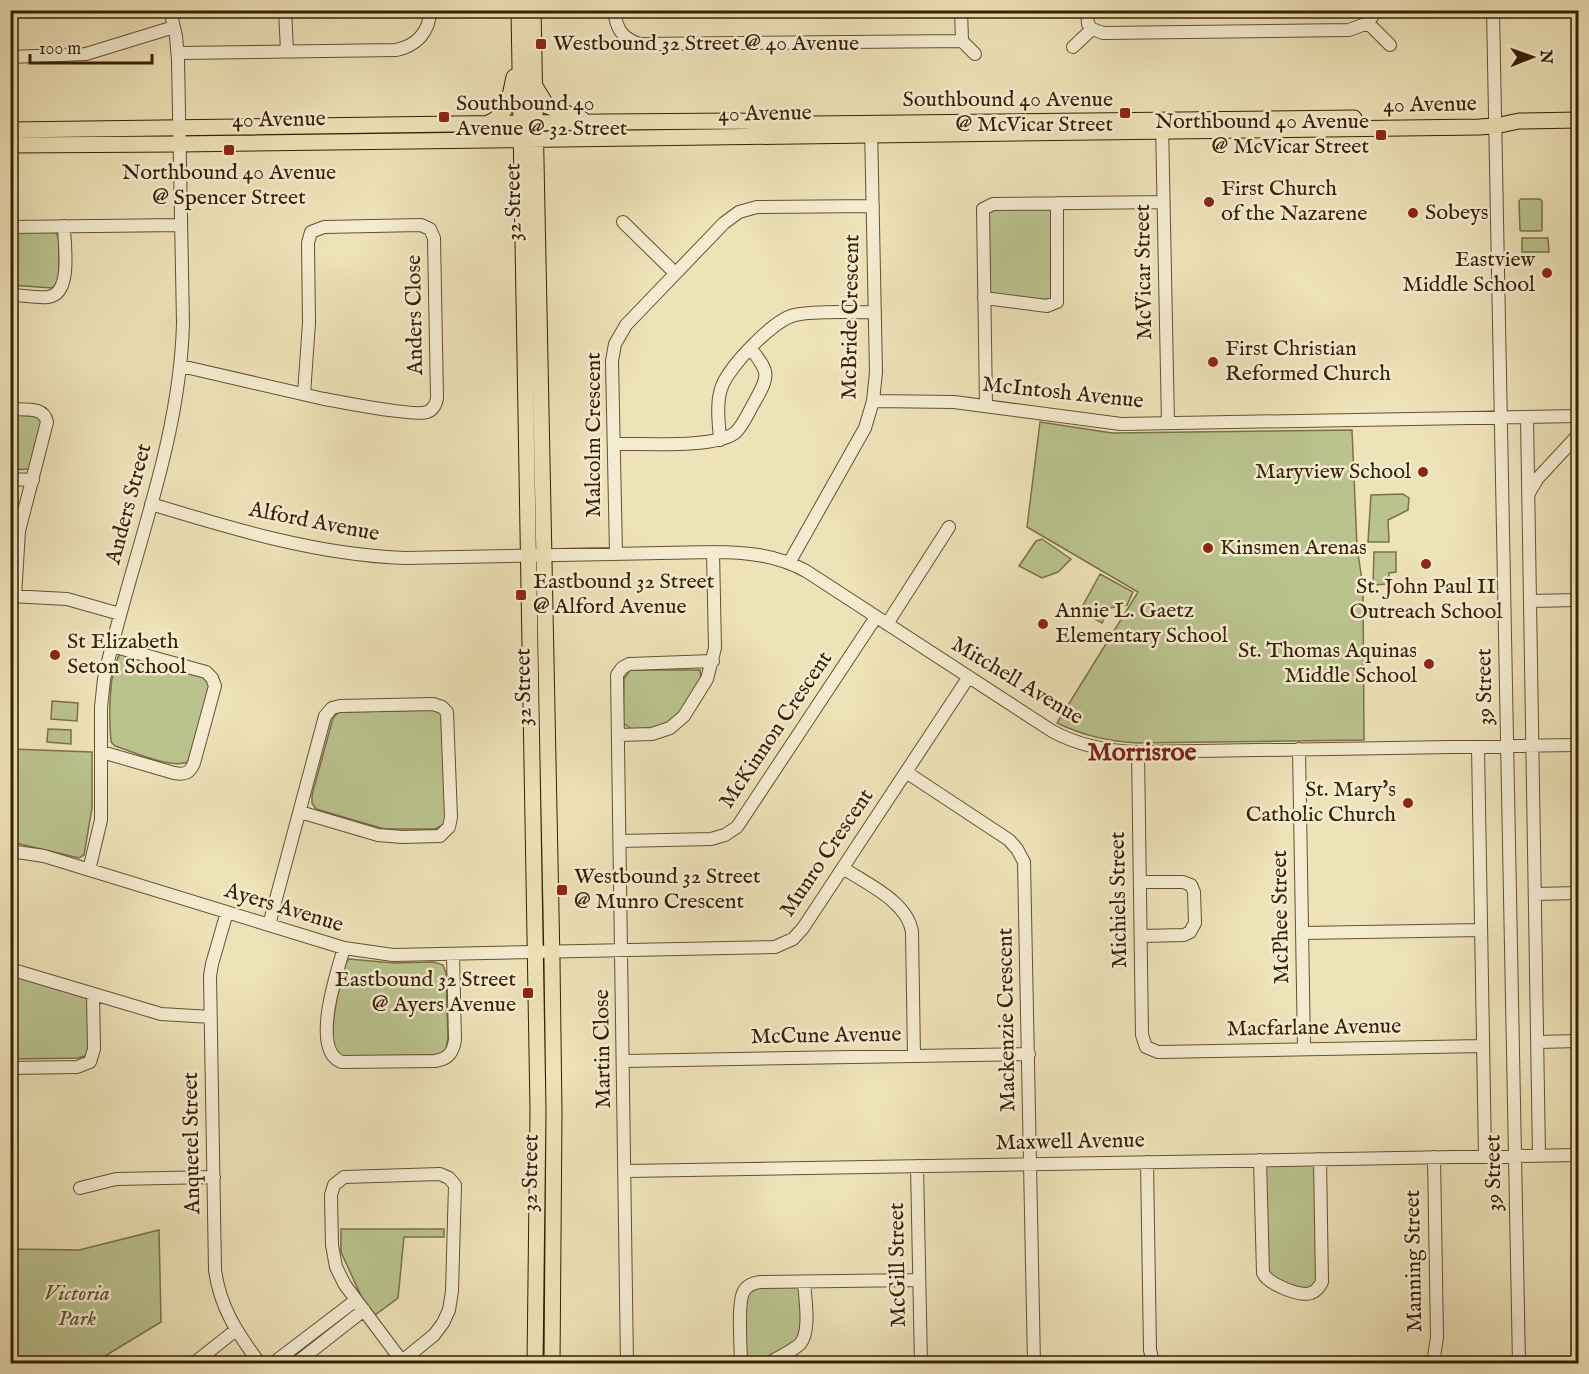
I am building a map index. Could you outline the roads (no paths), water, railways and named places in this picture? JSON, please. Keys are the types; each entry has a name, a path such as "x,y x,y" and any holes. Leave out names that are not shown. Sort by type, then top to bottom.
{"main road":[{"name":"32 Street","path":"519,10 519,53 528,124 527,556 538,1110 535,1364"},
{"name":"32 Street","path":"528,124 534,84 533,10"},
{"path":"484,124 500,117 506,109 519,53"},
{"path":"534,84 547,106 582,119 602,122"},
{"name":"40 Avenue","path":"10,145 528,140 871,129 1578,120"},
{"name":"40 Avenue","path":"10,130 602,122 871,129"},
{"name":"32 Street","path":"528,140 544,555 552,952 554,1113 552,1364"}],"street":[{"name":"Anders Street","path":"89,870 101,820 102,688 173,417 180,366 183,323 178,52 170,10"},
{"path":"285,10 287,51"},
{"path":"178,52 396,50 414,43 422,36 427,27 430,10"},
{"path":"614,10 617,28 624,36 631,41 645,45 962,41"},
{"path":"961,10 962,41 975,54"},
{"path":"1087,10 1088,24 1092,29 1103,33 1349,30 1368,23 1376,10"},
{"name":"39 Street","path":"1493,10 1518,1364"},
{"path":"1368,23 1390,45"},
{"path":"10,57 86,54 174,27"},
{"path":"1073,47 1092,29"},
{"name":"McVicar Street","path":"1162,126 1168,423"},
{"name":"McBride Crescent","path":"789,563 865,428 873,401 876,372 871,129"},
{"path":"986,406 983,209 993,204 1163,202"},
{"path":"984,297 1047,306 1057,302 1057,203"},
{"name":"Malcolm Crescent","path":"616,554 612,361 615,344 630,320 734,215 761,207 873,206"},
{"path":"623,222 675,273"},
{"path":"10,226 181,225"},
{"name":"Anders Close","path":"180,366 343,403 417,413 426,412 435,406 437,398 434,238 430,229 421,225 324,227 311,232 308,243 309,323 304,394"},
{"path":"10,295 48,297 61,290 64,280 64,226"},
{"path":"720,440 720,390 728,374 770,329 788,317 807,314 875,312"},
{"path":"614,444 710,442 732,435 765,385 766,370 751,349"},
{"name":"McIntosh Avenue","path":"873,401 940,401 1108,423 1578,416"},
{"path":"10,409 39,411 47,419 47,430 19,536 13,596 74,600 120,614"},
{"name":"39 Street","path":"1527,417 1539,1156"},
{"path":"1528,497 1538,478 1578,435"},
{"path":"10,479 33,480"},
{"name":"Alford Avenue","path":"151,504 302,545 352,554 405,558 544,555"},
{"path":"887,624 949,527"},
{"path":"618,735 659,733 670,728 680,722 704,685 715,648 713,552"},
{"name":"Mitchell Avenue","path":"544,555 713,552 756,554 789,563 806,571 1060,736 1093,748 1138,753 1578,745"},
{"path":"1530,601 1578,600"},
{"name":"McKinnon Crescent","path":"620,841 711,839 737,827 876,617"},
{"path":"102,752 174,773 183,774 189,771 194,763 215,686 212,678 206,672 112,646"},
{"name":"Martin Close","path":"627,1364 626,1171 616,682 617,675 622,668 635,663 713,661"},
{"name":"Munro Crescent","path":"552,952 764,948 781,945 798,935 968,678"},
{"path":"269,925 325,716 332,708 340,706 433,704 442,707 447,712 451,817 449,827 444,834 436,837 386,836 300,812"},
{"name":"39 Street","path":"1479,747 1485,1156"},
{"name":"McPhee Street","path":"1299,749 1304,1049"},
{"name":"Michiels Street","path":"1138,753 1142,1035 1146,1047"},
{"name":"Mackenzie Crescent","path":"906,772 1009,840 1021,855 1025,875 1034,1364"},
{"name":"Ayers Avenue","path":"10,851 44,856 344,948 382,954 552,952"},
{"path":"843,868 896,903 910,922 914,1056"},
{"path":"1140,882 1188,883 1194,892 1195,913 1194,927 1188,934 1141,936"},
{"path":"1534,894 1578,893"},
{"name":"Anquetel Street","path":"227,912 212,964 211,1017 217,1280 225,1310 260,1364"},
{"path":"1302,933 1481,930"},
{"path":"344,948 329,997 328,1047 332,1056 339,1061 346,1062 435,1061 447,1058 451,1054 455,1040 453,954"},
{"path":"10,969 160,1014 211,1017"},
{"path":"10,1068 77,1066 90,1062 94,1049 93,994"},
{"path":"1538,1042 1578,1041"},
{"name":"Macfarlane Avenue","path":"1146,1047 1158,1052 1483,1046"},
{"name":"McCune Avenue","path":"624,1061 1029,1054"},
{"name":"Maxwell Avenue","path":"626,1171 1578,1155"},
{"name":"Manning Street","path":"1433,1364 1437,1337 1434,1157"},
{"path":"1260,1160 1263,1273 1270,1282 1306,1294 1316,1290 1322,1282 1320,1159"},
{"path":"1147,1162 1150,1350 1152,1358 1158,1364"},
{"name":"McGill Street","path":"917,1166 921,1364"},
{"path":"440,1174 449,1178 455,1185 456,1194 451,1301 440,1328 403,1362 360,1305 341,1278 333,1260 331,1195 337,1181 351,1175 440,1174"},
{"path":"80,1188 116,1179 214,1177"},
{"path":"741,1364 741,1300 744,1290 756,1283 919,1280"},
{"path":"766,1364 795,1348 804,1337 806,1325 804,1282"},
{"path":"272,1364 311,1334 360,1305"},
{"path":"295,1364 320,1344 360,1305"},
{"path":"192,1364 236,1330"},
{"path":"311,1334 320,1344"}],"place":[{"name":"Westbound 32 Street @ 40 Avenue","path":"541,44"},
{"name":"Southbound 40 Avenue @ McVicar Street","path":"1125,113"},
{"name":"Southbound 40 Avenue @ 32 Street","path":"444,117"},
{"name":"Northbound 40 Avenue @ McVicar Street","path":"1381,135"},
{"name":"Northbound 40 Avenue @ Spencer Street","path":"229,150"},
{"name":"First Church of the Nazarene","path":"1209,202"},
{"name":"Sobeys","path":"1413,213"},
{"name":"Eastview Middle School","path":"1547,273"},
{"name":"First Christian Reformed Church","path":"1213,362"},
{"name":"Maryview School","path":"1423,472"},
{"name":"Kinsmen Arenas","path":"1208,548"},
{"name":"St. John Paul II Outreach School","path":"1426,564"},
{"name":"Eastbound 32 Street @ Alford Avenue","path":"521,595"},
{"name":"Annie L. Gaetz Elementary School","path":"1043,624"},
{"name":"St Elizabeth Seton School","path":"55,655"},
{"name":"St. Thomas Aquinas Middle School","path":"1429,664"},
{"name":"St. Mary's Catholic Church","path":"1408,803"},
{"name":"Westbound 32 Street @ Munro Crescent","path":"562,890"},
{"name":"Eastbound 32 Street @ Ayers Avenue","path":"528,993"}],"district":[{"name":"Morrisroe","path":"1142,752"}],"park label":[{"name":"Victoria Park","path":"77,1306"}]}
